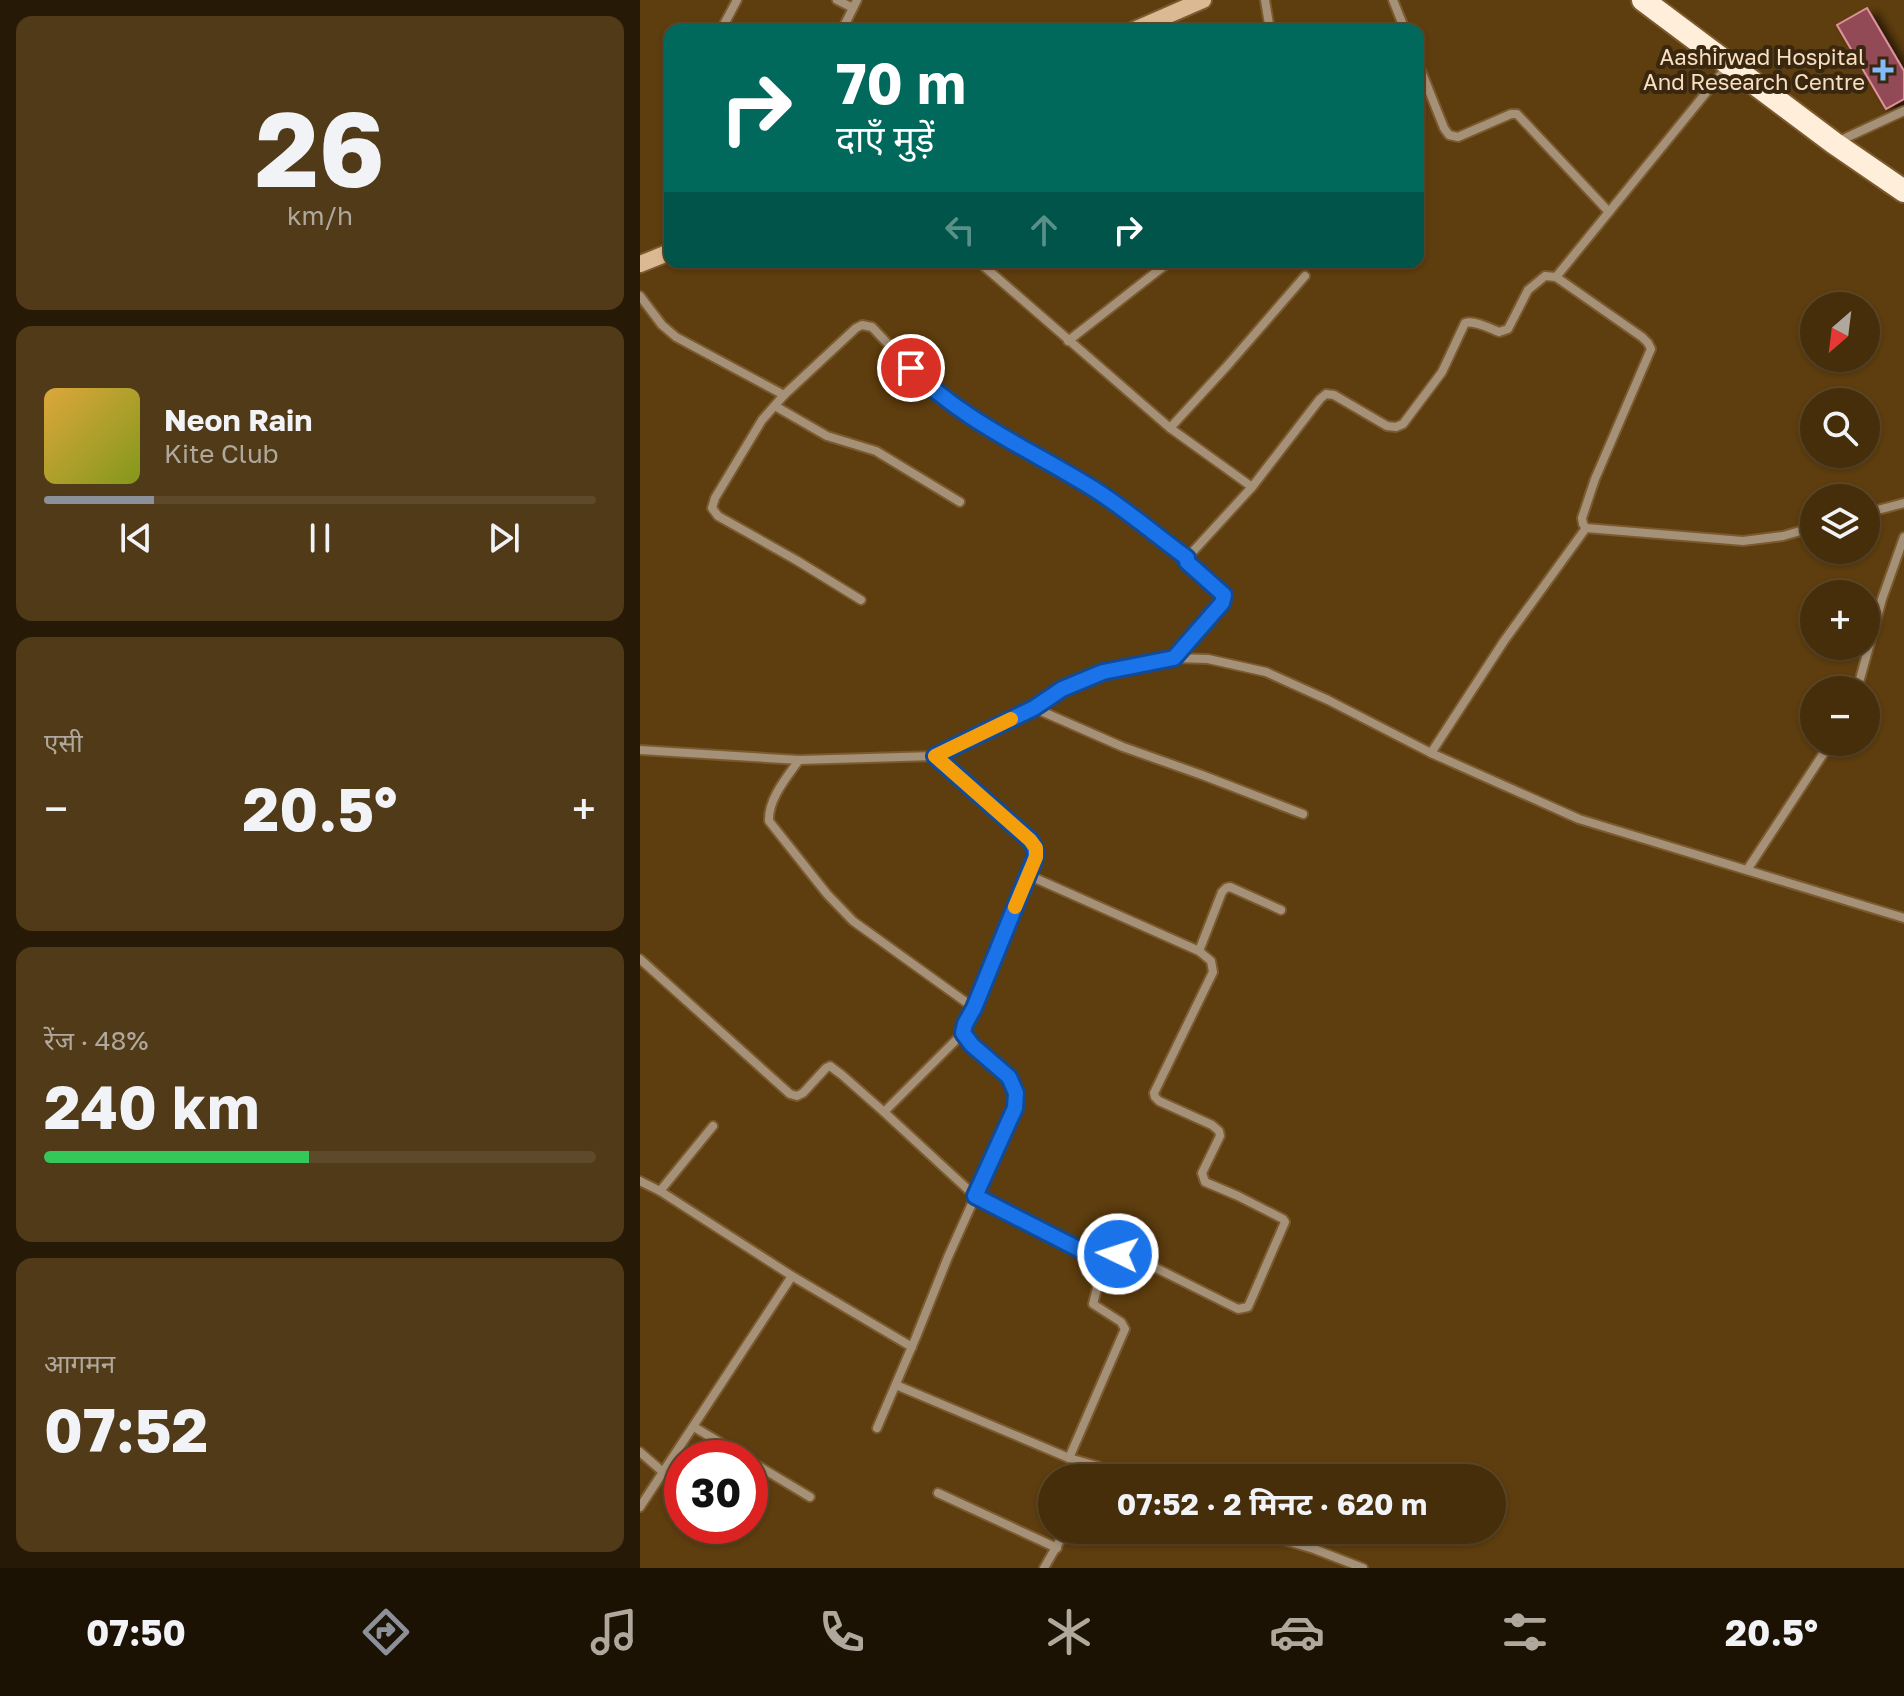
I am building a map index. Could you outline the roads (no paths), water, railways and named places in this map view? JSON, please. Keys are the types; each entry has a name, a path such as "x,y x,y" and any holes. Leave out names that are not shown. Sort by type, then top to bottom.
{"highway":[{"path":"1643,0 1834,143 1904,191"}],"main road":[{"path":"1148,24 1203,0"},
{"path":"640,264 664,254"}],"street":[{"path":"724,24 737,0"},
{"path":"837,0 855,4 845,24"},
{"path":"1265,0 1269,24"},
{"path":"1393,0 1403,24"},
{"path":"1556,277 1728,65"},
{"path":"1424,78 1449,135 1458,137 1517,114 1609,212"},
{"path":"1834,143 1904,111"},
{"path":"986,268 1170,428 1252,487"},
{"path":"1068,341 1161,268"},
{"path":"1170,428 1305,276"},
{"path":"1187,558 1252,487 1326,394 1334,395 1387,426 1403,424 1442,372 1465,323 1474,322 1499,332 1508,329 1528,290 1545,276 1556,277 1642,337 1651,349 1595,479 1582,518 1586,528"},
{"path":"640,296 662,325 676,337 784,395"},
{"path":"861,600 713,511 712,504 757,427 784,395 862,325 872,327 942,397 1099,492 1187,558 1187,562 1220,590 1224,595 1222,603 1174,658"},
{"path":"775,406 827,436 876,451 960,502"},
{"path":"1880,509 1904,503"},
{"path":"1586,528 1743,541 1800,531"},
{"path":"1431,753 1504,641 1586,528"},
{"path":"1861,676 1882,599 1904,537"},
{"path":"640,750 799,760 935,756 1034,708 1062,689 1103,672 1174,658 1208,659 1266,672 1431,753 1579,819 1904,918"},
{"path":"1034,708 1123,747 1303,814"},
{"path":"884,1112 963,1033 1036,857 1036,848 1030,840 935,756"},
{"path":"1747,870 1822,756"},
{"path":"799,760 779,790 770,810 769,821 827,894 853,921 974,1008"},
{"path":"1028,875 1199,951 1211,961 1213,972 1156,1088 1155,1097 1219,1131 1220,1136 1202,1173 1205,1182 1283,1219 1285,1225 1250,1302 1243,1309 1126,1253 1104,1261 1093,1304 1121,1322 1125,1329 1069,1458"},
{"path":"1199,951 1226,888 1230,887 1281,910"},
{"path":"640,959 790,1094 797,1096 803,1093 830,1066 975,1196 1104,1261"},
{"path":"877,1428 1015,1108 1016,1093 1009,1077 972,1045 963,1033"},
{"path":"660,1191 713,1126"},
{"path":"640,1181 912,1347"},
{"path":"640,1507 792,1276"},
{"path":"896,1385 1090,1464"},
{"path":"694,1427 716,1440"},
{"path":"640,1452 663,1472"},
{"path":"768,1471 810,1497"},
{"path":"938,1493 1057,1548"},
{"path":"1044,1568 1059,1544"},
{"path":"1297,1544 1363,1568"}],"place":[{"name":"Aashirwad Hospital And Research Centre","path":"1883,70"}]}
